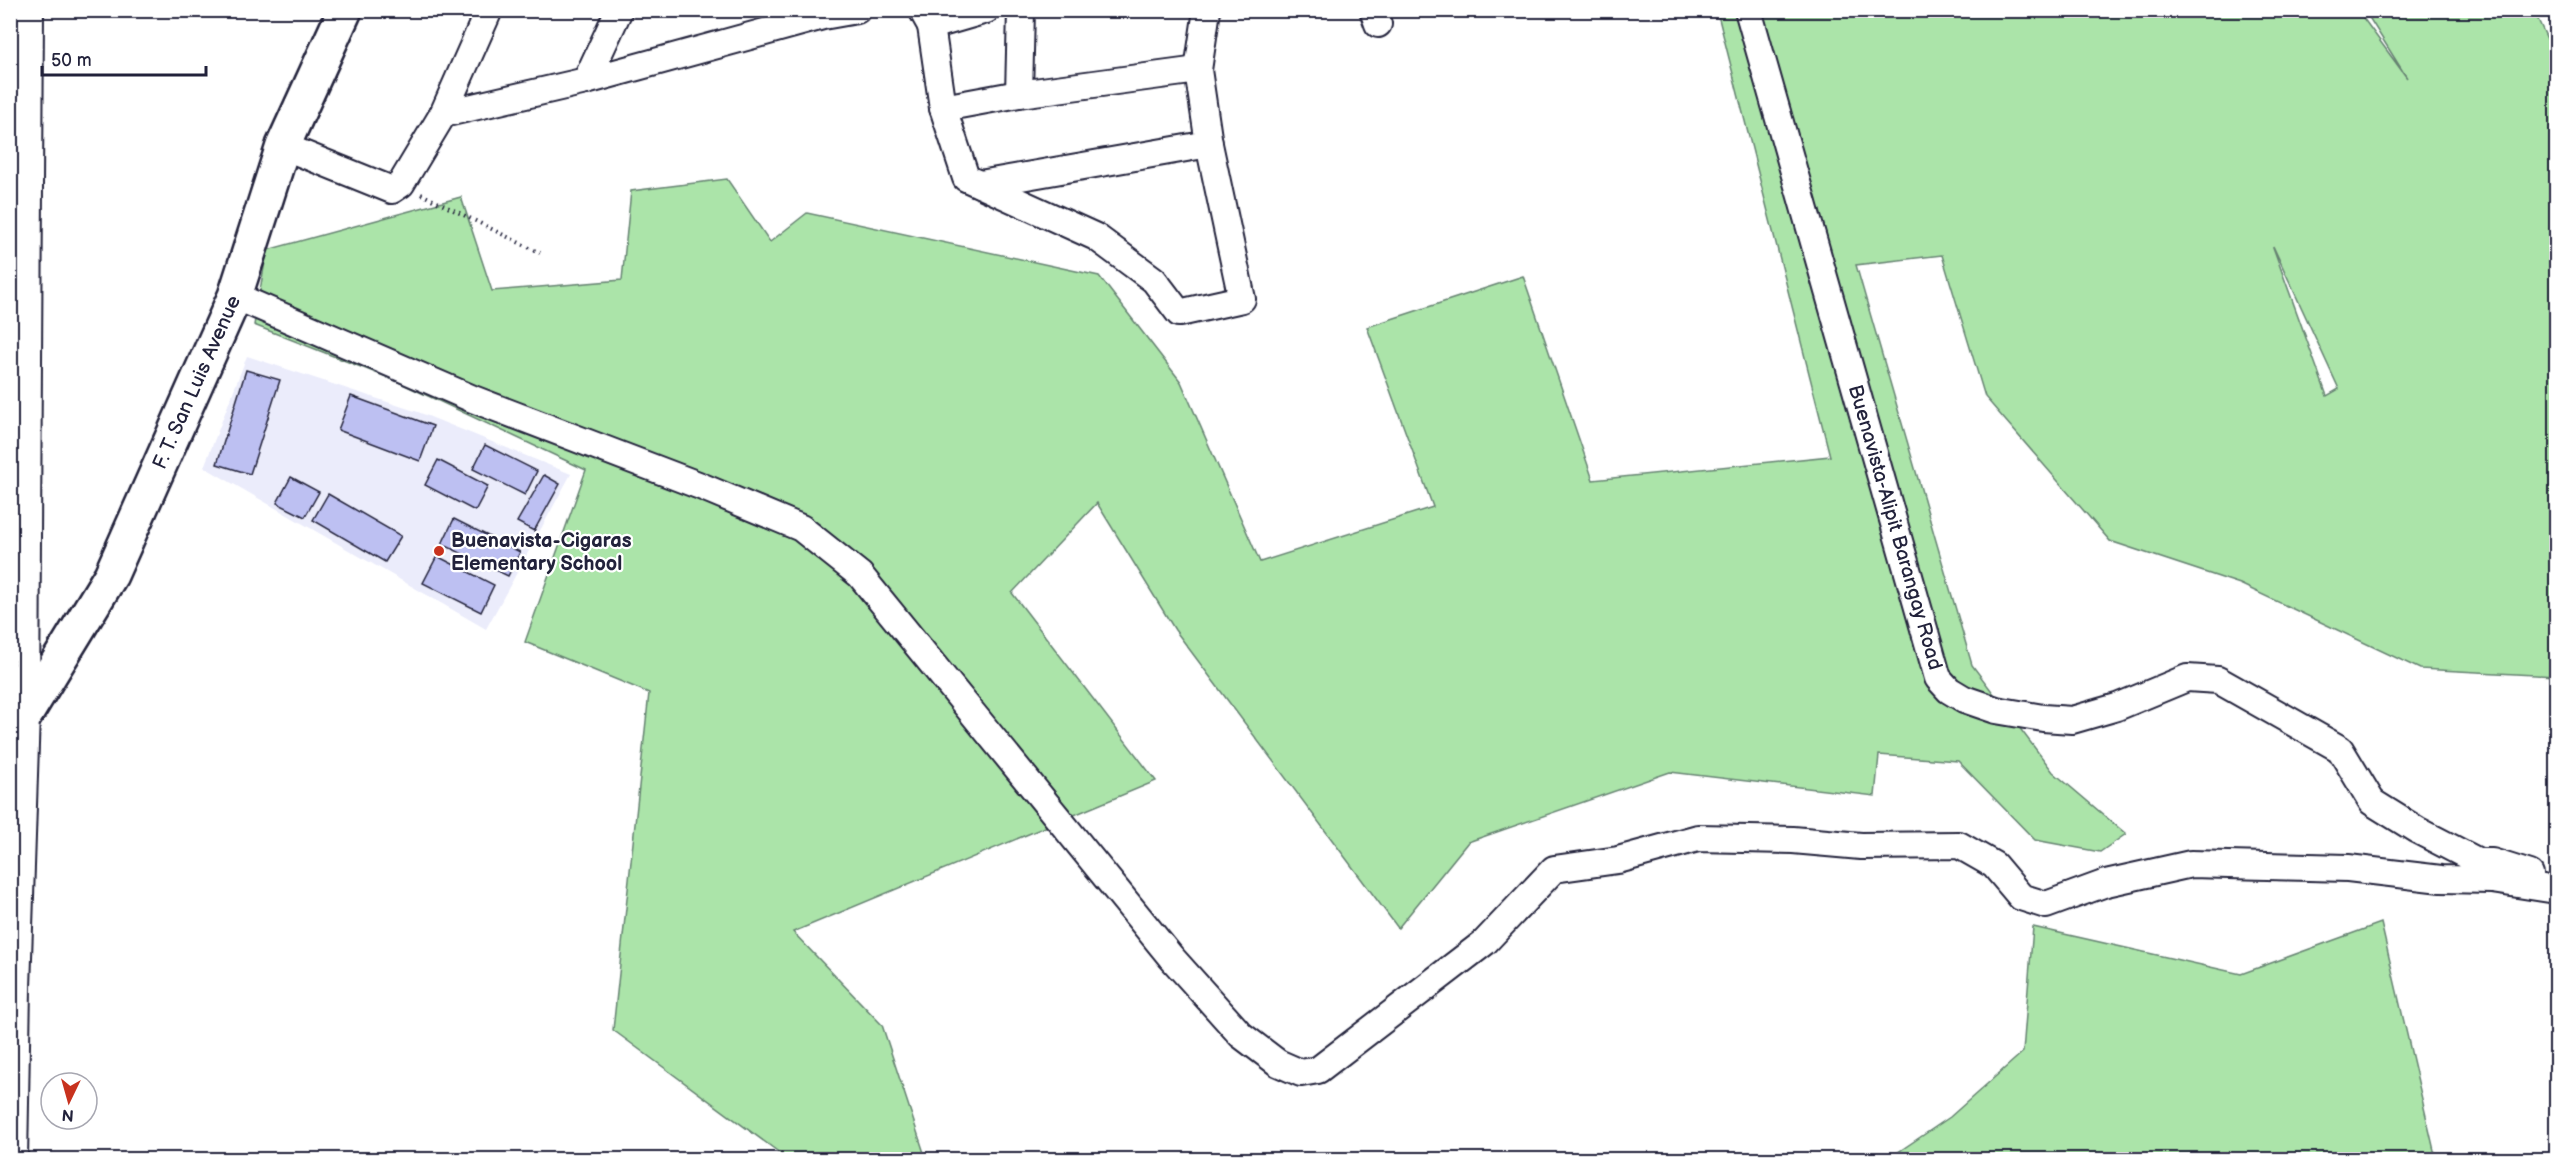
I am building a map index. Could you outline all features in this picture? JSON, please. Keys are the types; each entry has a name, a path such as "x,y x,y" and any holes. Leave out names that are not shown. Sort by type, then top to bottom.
{"main road":[{"name":"F. T. San Luis Avenue","path":"19,725 111,575 235,296 283,146 345,10"}],"street":[{"path":"14,1160 30,10"},
{"path":"283,146 392,190 401,184 443,114 489,10"},
{"path":"586,81 619,10"},
{"path":"443,114 586,81 824,16 857,10"},
{"path":"986,10 926,19 943,108 966,178 1096,237 1154,280 1179,313 1242,299 1209,144 1198,70 1207,10"},
{"path":"1019,94 1022,10"},
{"name":"Buenavista-Alipit Barangay Road","path":"1748,10 1938,678 1949,690 1965,699 1996,710 2043,718 2072,720 2117,707 2187,678 2218,680 2340,749 2372,802 2417,830 2479,862 2492,862 2521,870 2556,885"},
{"path":"943,108 1019,94 1198,70"},
{"path":"980,184 1209,144"},
{"path":"235,296 473,399 698,485 801,528 860,575 889,608 960,700 1163,948 1241,1035 1278,1063 1300,1073 1318,1070 1485,942 1554,869 1618,860 1698,838 1793,840 1861,846 1959,845 1994,865 2021,897 2046,905 2106,883 2191,864 2348,868 2441,879 2492,880 2556,890"}],"path":[{"path":"401,184 540,253"}],"shaded area":[{"name":"Buenavista-Cigaras Elementary School","path":"247,356 418,412 571,474 486,629 204,467"}],"green space":[{"path":"1717,11 2358,11 2407,78 2365,11 2534,11 2556,58 2556,676 2420,669 2240,584 2110,541 1985,397 1942,255 1856,265 1972,665 2053,772 2126,834 2100,852 2035,840 1958,761 1879,755 1875,796 1670,772 1468,842 1398,928 1175,630 1097,503 1012,593 1156,781 793,932 882,1025 926,1159 788,1159 613,1030 649,693 525,642 586,470 394,380 254,325 267,250 461,197 492,291 622,280 631,191 727,179 770,242 807,213 1099,276 1181,382 1260,562 1433,507 1367,327 1523,276 1593,480 1830,456","holes":["2273,246 2339,389 2327,396"]},
{"path":"10,497 22,498 15,596 10,596"},
{"path":"2381,923 2436,1159 1888,1159 1950,1117 2023,1052 2033,927 2241,974"}],"building":[{"path":"246,370 280,380 250,474 217,464"},
{"path":"351,396 433,426 420,461 338,430"},
{"path":"485,445 537,471 525,495 473,469"},
{"path":"438,460 488,486 475,511 425,485"},
{"path":"544,475 560,484 534,531 517,522"},
{"path":"291,477 319,492 305,517 277,503"},
{"path":"328,494 401,536 385,562 313,520"},
{"path":"454,519 520,552 508,576 442,544"},
{"path":"437,556 494,585 481,612 423,583"}],"place":[{"name":"Buenavista-Cigaras Elementary School","path":"439,551"}]}
